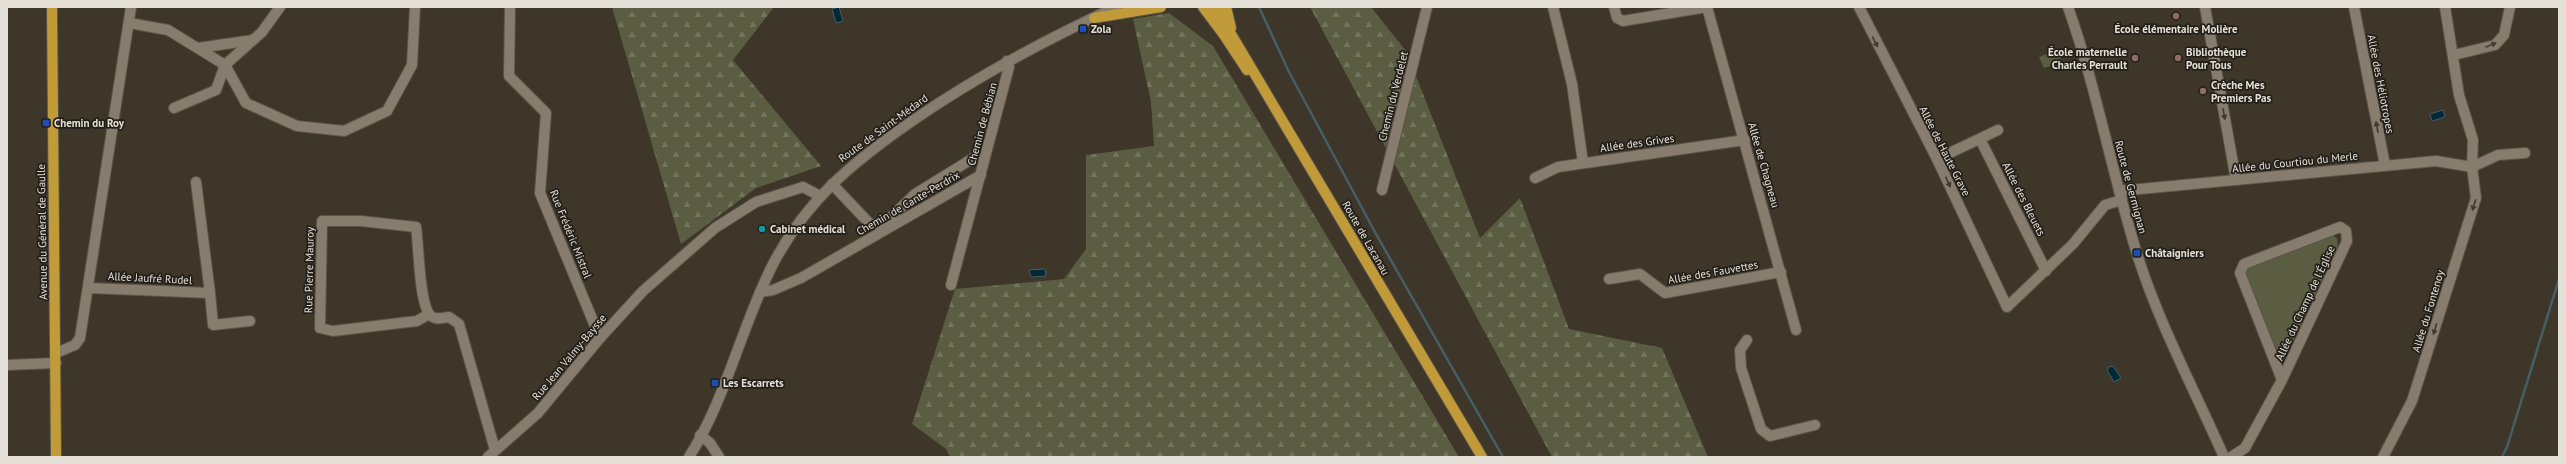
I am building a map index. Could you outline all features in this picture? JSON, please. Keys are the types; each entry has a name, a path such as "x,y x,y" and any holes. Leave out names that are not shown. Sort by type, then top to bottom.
{"main road":[{"name":"Avenue du Général de Gaulle","path":"52,7 56,457"},
{"path":"1094,18 1161,7"},
{"path":"1203,7 1273,105"},
{"name":"Route de Lacanau","path":"1215,7 1231,30 1273,105 1482,457"},
{"name":"Route de Lacanau","path":"1226,7 1231,30"}],"street":[{"path":"56,352 75,345 80,338 89,288 131,7"},
{"path":"174,108 216,90 225,65 262,32 280,7"},
{"path":"129,23 168,30 225,65 246,103 297,126 344,131 387,111 412,66 415,7"},
{"name":"Rue Frédéric Mistral","path":"510,7 509,76 546,113 540,194 600,338"},
{"name":"Route de Saint-Médard","path":"689,457 712,410 760,292 773,265 820,196 870,150 954,92 1007,61 1116,7"},
{"name":"Chemin du Verdelet","path":"1382,190 1427,7"},
{"path":"1552,7 1572,84 1583,163"},
{"path":"1614,7 1617,18 1623,21 1707,7"},
{"name":"Allée de Chagneau","path":"1707,7 1782,272 1796,330"},
{"name":"Allée de Haute Grave","path":"1859,7 1937,159 2007,307"},
{"name":"Route de Germignan","path":"2068,7 2079,39 2120,195 2148,285 2224,457"},
{"path":"2205,7 2236,180"},
{"name":"Allée des Héliotropes","path":"2354,7 2385,165"},
{"name":"Allée du Fontenoy","path":"2384,457 2412,401 2476,198 2472,167 2473,140 2459,95 2454,55 2445,7"},
{"path":"2454,55 2495,45 2504,35 2510,7"},
{"path":"198,48 253,40"},
{"name":"Chemin de Bébian","path":"951,285 1009,67 1007,61"},
{"path":"1937,159 1998,130"},
{"name":"Allée des Bleuets","path":"1980,139 2046,271"},
{"name":"Allée des Grives","path":"1535,178 1558,168 1583,163 1745,140"},
{"path":"2472,167 2498,155 2525,153"},
{"path":"832,184 870,224 878,224 887,221 915,194 975,158"},
{"name":"Allée du Courtiou du Merle","path":"2007,307 2073,244 2105,205 2120,195 2236,180 2385,165 2436,161 2472,167"},
{"name":"Chemin de Cante-Perdrix","path":"760,292 773,290 801,278 981,175"},
{"name":"Allée Jaufré Rudel","path":"196,182 213,324 250,321"},
{"name":"Rue Jean Valmy-Baysse","path":"492,454 538,413 600,338 643,291 668,271 715,228 756,202 803,187 820,196"},
{"name":"Rue Pierre Mauroy","path":"322,221 361,221 416,228 420,247 423,303 430,314 417,321 333,331 320,328 322,221"},
{"name":"Allée du Champ de l'Église","path":"2231,457 2245,448 2282,380 2347,241 2346,231 2340,227 2244,264 2240,273 2282,380"},
{"name":"Allée des Fauvettes","path":"1609,278 1640,274 1665,293 1782,272"},
{"name":"Allée Jaufré Rudel","path":"89,288 210,293"},
{"path":"430,314 437,319 449,317 459,324 492,454"},
{"path":"1747,340 1740,350 1741,368 1761,429 1770,436 1814,425"},
{"path":"7,365 56,363"},
{"path":"700,435 710,443 719,457"}],"green space":[{"path":"612,7 774,7 733,60 821,166 756,188 681,244"},
{"path":"1310,7 1371,7 1406,51 1480,238 1520,198 1569,329 1662,348 1708,457 1552,457"},
{"path":"1169,13 1213,46 1459,457 950,457 946,449 912,424 955,289 1064,279 1086,249 1086,155 1154,146 1151,102 1133,19"},
{"path":"2058,50 2062,62 2044,68 2039,57"},
{"path":"2332,235 2337,238 2338,247 2289,350 2284,354 2277,352 2245,277 2246,270 2250,265"}],"water":[{"path":"839,7 843,21 836,23 832,9"},
{"path":"2443,110 2445,117 2432,121 2430,114"},
{"path":"1045,269 1046,276 1031,277 1029,270"},
{"path":"2113,366 2121,378 2114,382 2107,370 2109,367"}],"waterway":[{"path":"1259,7 1289,72 1376,234 1503,457"},
{"path":"2502,457 2507,447 2559,279"}],"place":[{"name":"École élémentaire Molière","path":"2176,16"},
{"name":"Zola","path":"1083,29"},
{"name":"École maternelle Charles Perrault","path":"2135,58"},
{"name":"Bibliothèque Pour Tous","path":"2178,58"},
{"name":"Crèche Mes Premiers Pas","path":"2203,91"},
{"name":"Chemin du Roy","path":"46,123"},
{"name":"Cabinet médical","path":"762,229"},
{"name":"Châtaigniers","path":"2137,253"},
{"name":"Les Escarrets","path":"715,383"}]}
